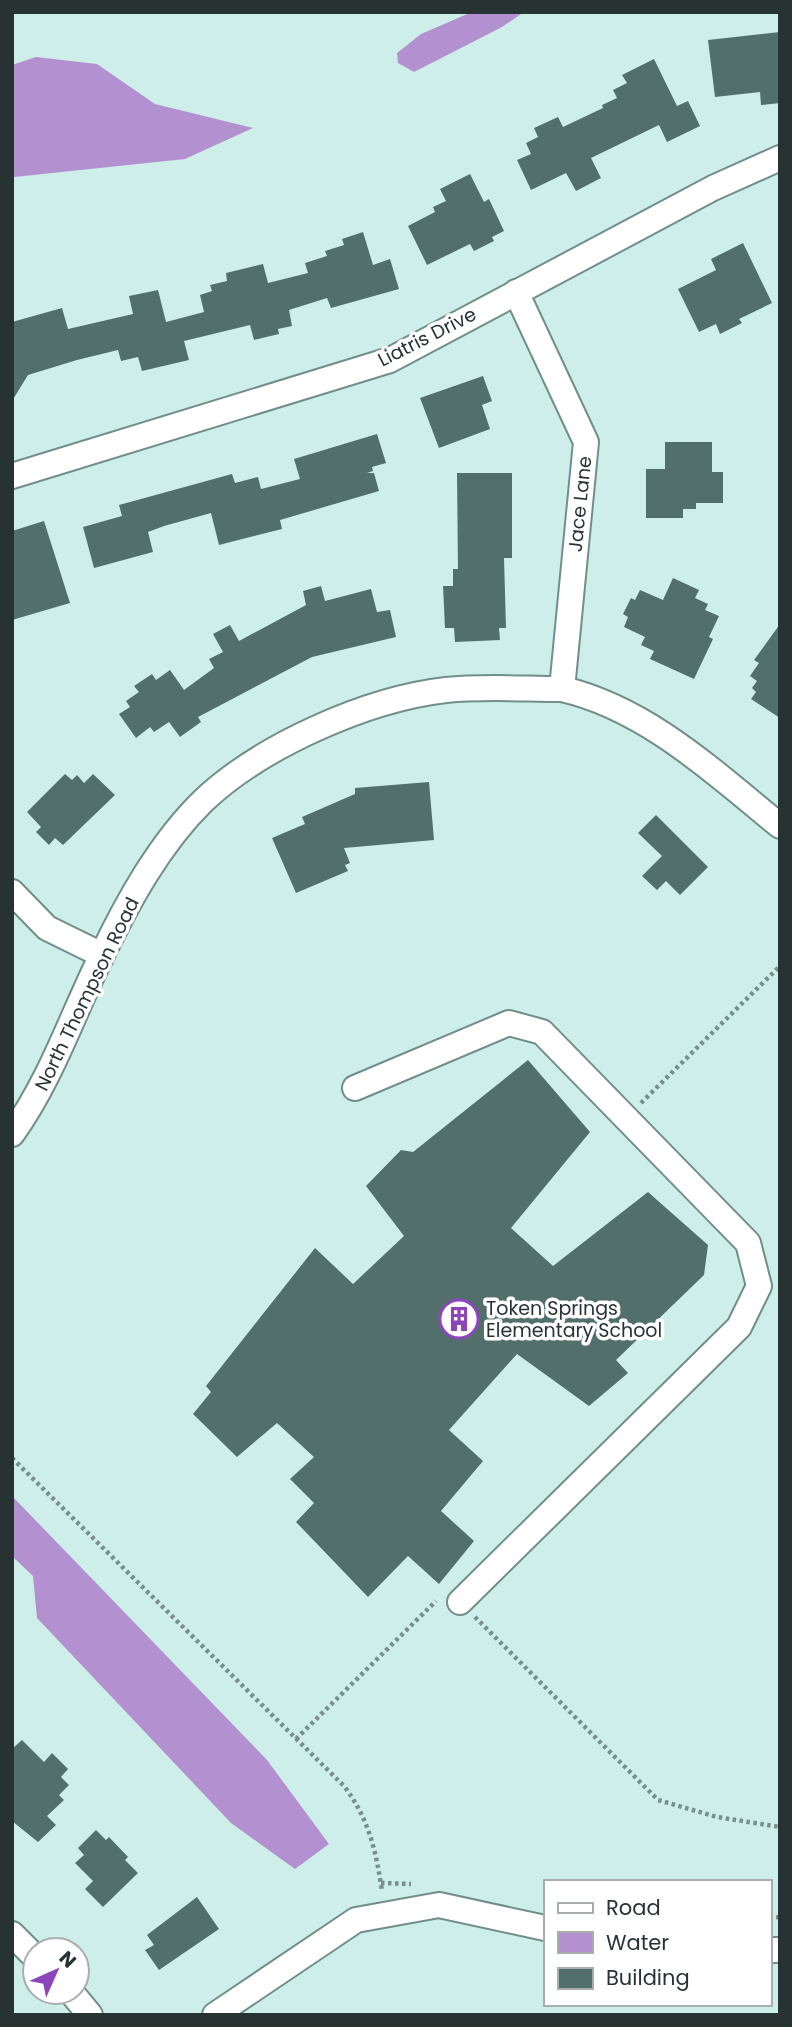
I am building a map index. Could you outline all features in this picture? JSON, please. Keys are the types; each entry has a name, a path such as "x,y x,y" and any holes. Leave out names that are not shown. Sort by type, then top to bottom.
{"street":[{"name":"Liatris Drive","path":"12,476 390,360 713,188 780,158"},
{"name":"Jace Lane","path":"516,292 586,442 562,689"},
{"name":"North Thompson Road","path":"12,1134 33,1105 54,1065 102,955 170,838 204,800 264,756 325,726 388,703 446,690 562,689 620,710 692,754 780,826"},
{"path":"12,892 47,928 102,955"},
{"path":"355,1088 509,1023 542,1032 748,1243 760,1286 739,1327 460,1602"},
{"path":"215,2015 356,1920 439,1905 544,1928"}],"path":[{"path":"626,1118 780,966"},
{"path":"12,1458 344,1786 360,1808 376,1849 386,1915"},
{"path":"296,1739 448,1590 658,1800 717,1817 780,1828"}],"water":[{"path":"472,12 524,12 502,27 414,72 398,63 397,53 421,34"},
{"path":"36,57 97,64 155,104 253,128 185,159 14,177 12,65"},
{"path":"12,1496 267,1760 329,1844 295,1869 231,1823 37,1618 33,1576 12,1556"}],"building":[{"path":"780,32 780,103 761,105 760,92 715,97 708,40"},
{"path":"654,59 677,106 688,101 700,126 667,142 659,125 591,158 601,178 576,191 566,173 531,190 517,160 531,154 526,143 538,137 534,128 558,117 563,127 603,108 602,105 617,98 613,90 627,83 622,75"},
{"path":"470,174 484,202 489,199 504,231 492,237 494,241 474,251 470,244 427,265 408,226 435,212 433,207 446,201 440,189"},
{"path":"363,232 373,265 390,259 399,289 331,308 327,298 289,310 292,326 278,329 279,334 254,340 250,325 184,341 189,360 142,371 138,357 121,361 118,350 77,360 28,375 12,401 12,322 62,308 68,329 133,314 129,296 158,290 166,322 204,312 200,295 212,291 210,285 227,281 226,273 263,264 268,283 308,273 305,263 327,256 325,251 344,245 342,239"},
{"path":"743,243 772,303 739,319 742,323 720,334 716,324 699,332 678,289 716,270 711,259"},
{"path":"483,376 492,401 482,405 490,429 439,448 420,398"},
{"path":"377,434 386,463 372,467 373,471 367,473 374,473 379,491 280,520 282,529 219,545 211,513 148,532 153,552 94,568 83,527 122,516 119,505 232,474 235,483 258,477 261,489 300,479 294,459"},
{"path":"665,442 712,442 712,472 723,472 723,503 696,503 696,509 683,509 683,518 646,518 646,469 665,469"},
{"path":"457,473 512,473 512,558 504,558 506,628 499,628 500,640 455,642 454,628 445,628 443,586 453,586 453,569 458,569"},
{"path":"44,521 70,603 12,620 12,531"},
{"path":"673,578 699,590 695,598 708,604 705,610 719,616 709,637 713,639 694,679 650,659 654,651 641,645 645,637 624,627 628,617 623,614 631,598 635,600 640,590 663,600"},
{"path":"321,586 325,601 371,589 377,612 390,610 396,637 312,657 198,717 201,722 180,737 169,722 154,732 150,727 136,738 119,714 130,707 126,701 139,692 134,686 152,674 156,680 170,670 184,690 214,668 209,659 223,652 213,634 230,625 239,641 306,605 303,591"},
{"path":"780,624 780,718 751,699 756,692 752,688 757,681 750,676 759,663 754,660"},
{"path":"65,774 72,780 77,775 84,783 93,774 115,795 63,845 55,838 49,845 36,832 41,827 27,812"},
{"path":"429,782 434,840 344,848 350,863 345,865 348,871 296,893 272,838 305,824 302,817 355,794 355,788"},
{"path":"656,815 708,867 680,895 666,881 657,890 642,876 662,856 638,833"},
{"name":"Token Springs Elementary School","path":"528,1060 590,1132 511,1228 553,1266 648,1192 708,1245 704,1275 616,1360 628,1373 589,1406 517,1354 449,1430 483,1461 441,1511 474,1541 439,1584 408,1556 368,1597 296,1522 314,1503 290,1479 314,1457 277,1423 237,1457 193,1414 211,1392 206,1386 315,1248 353,1284 404,1236 366,1186 401,1150 413,1152"},
{"path":"22,1740 44,1762 52,1753 68,1769 61,1777 69,1785 59,1795 64,1800 47,1816 56,1825 38,1842 12,1821 12,1749"},
{"path":"96,1830 106,1840 109,1837 128,1857 125,1860 138,1873 103,1907 85,1889 93,1881 75,1863 84,1855 78,1848"},
{"path":"197,1897 219,1929 159,1970 145,1950 154,1945 147,1935"}],"place":[{"name":"Token Springs Elementary School","path":"459,1319"}]}
